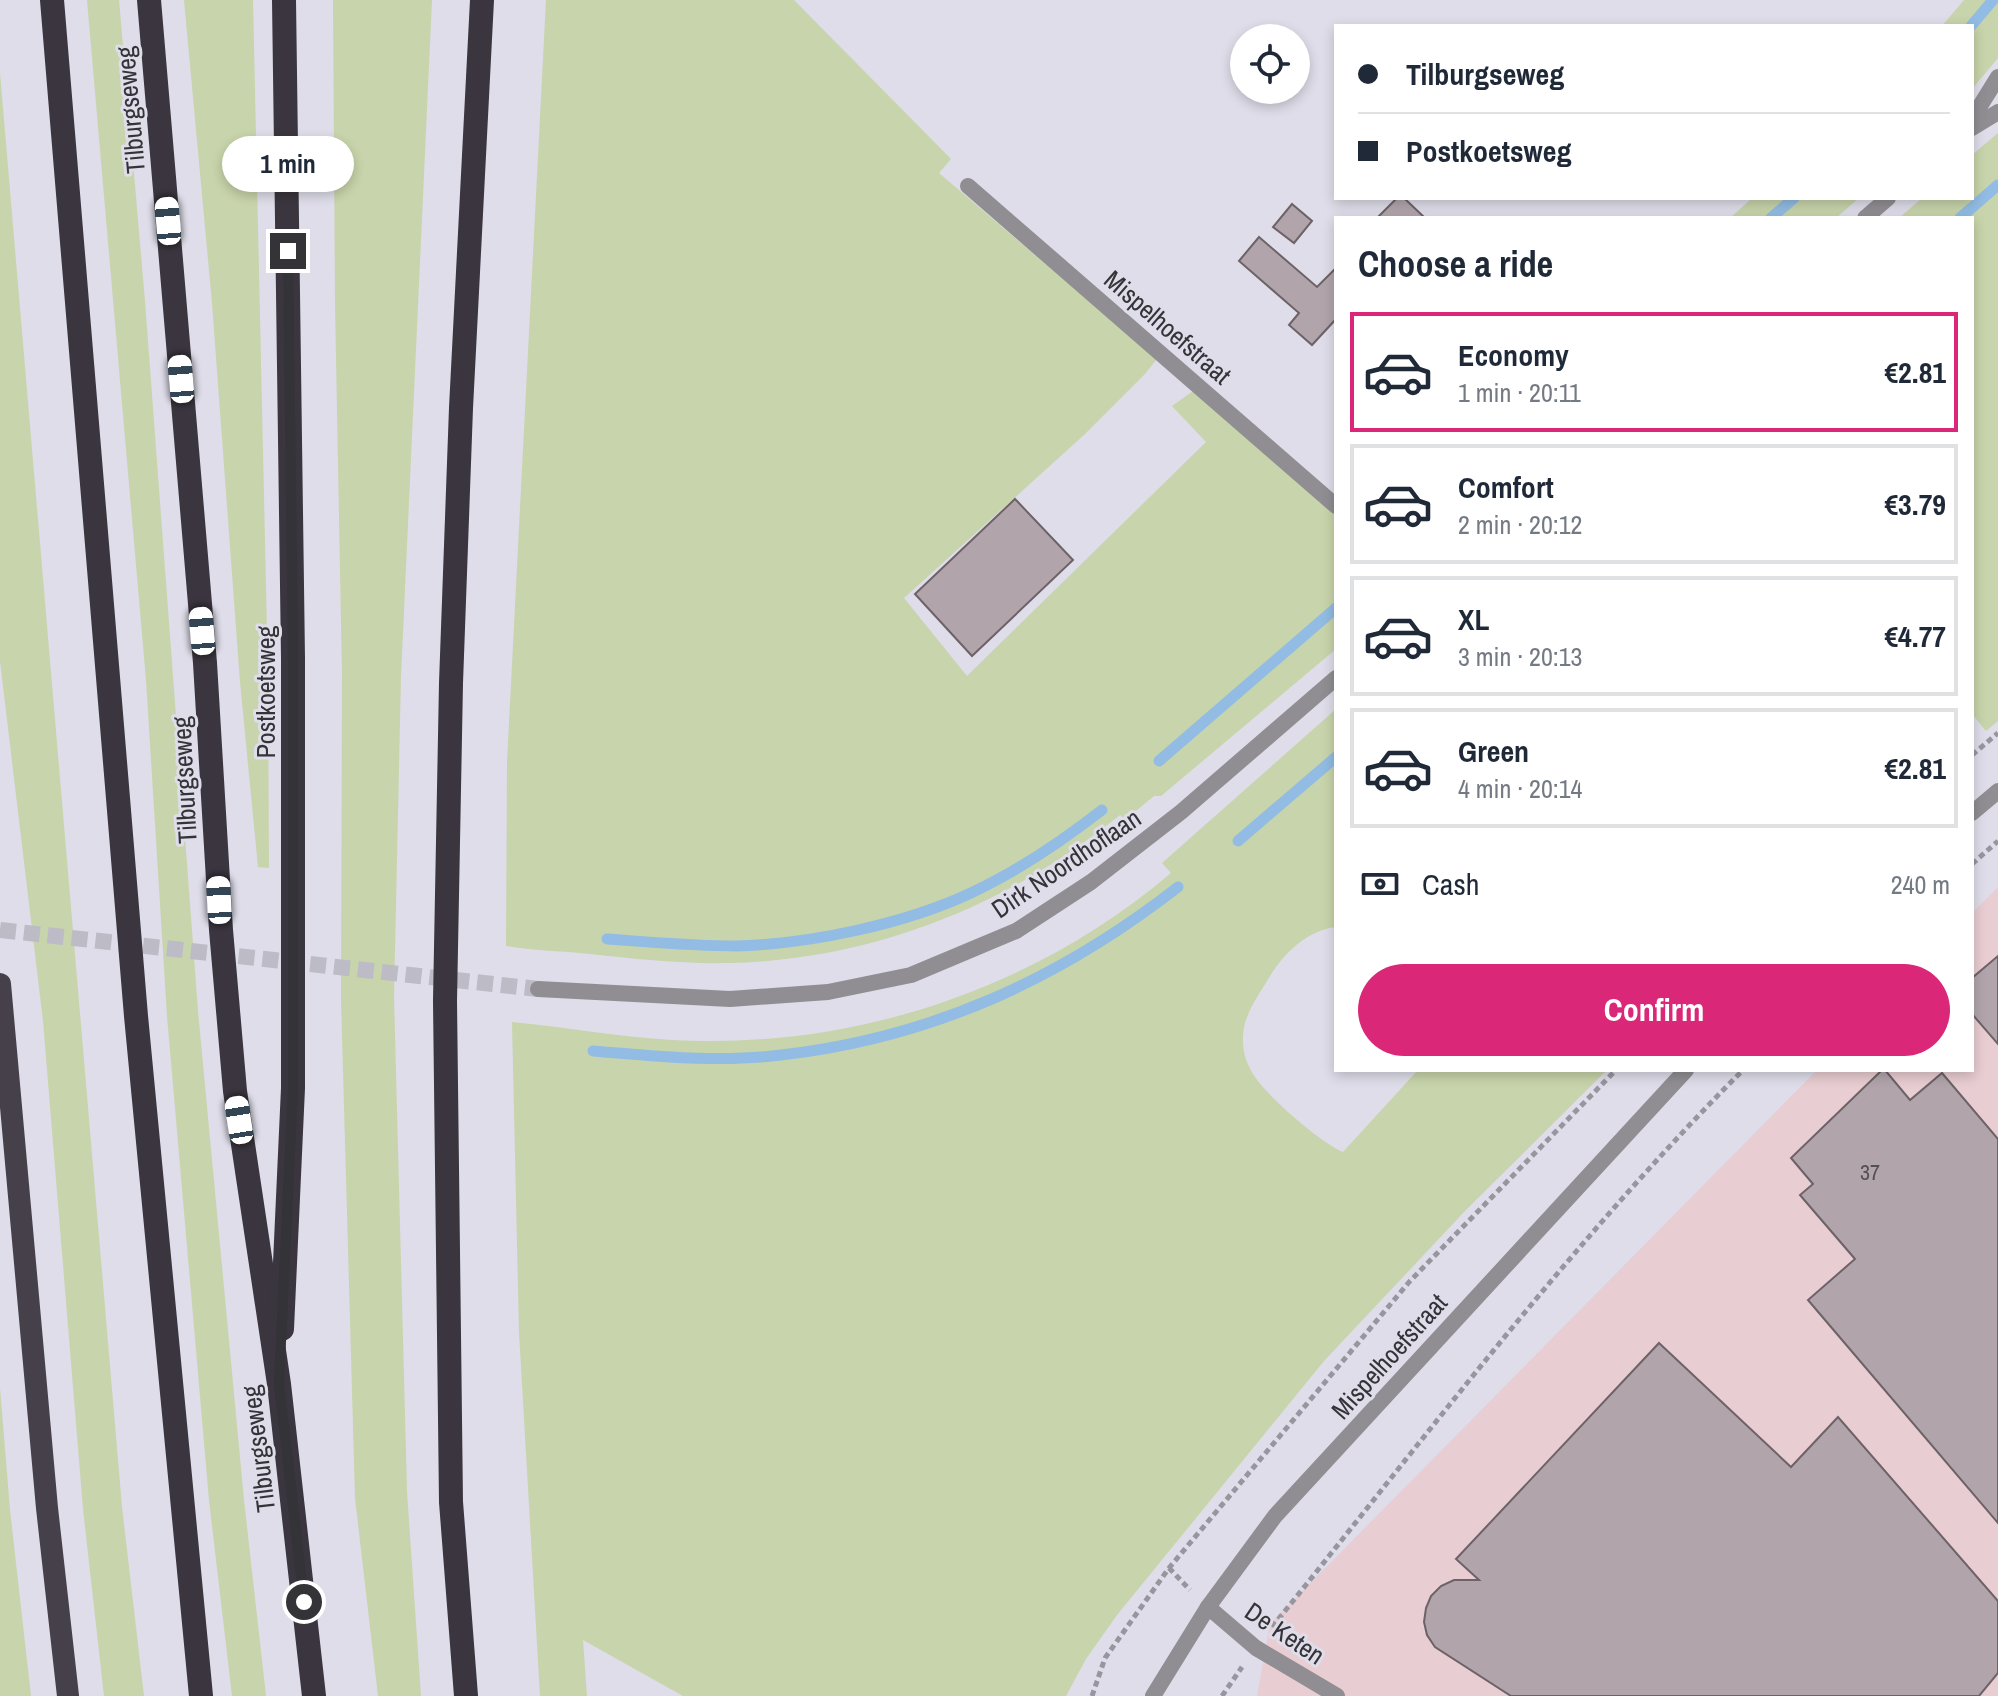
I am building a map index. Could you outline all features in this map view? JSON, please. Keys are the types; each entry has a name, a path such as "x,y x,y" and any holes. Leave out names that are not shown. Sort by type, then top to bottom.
{"highway":[{"path":"52,0 136,1016 201,1696"},
{"name":"Tilburgseweg","path":"149,0 204,647 221,930 235,1091 279,1384 314,1696"},
{"name":"Postkoetsweg","path":"279,1384 293,1088 293,659 284,0"},
{"path":"466,1696 451,1502 445,1001 452,652 482,0"},
{"path":"0,984 47,1508 68,1696"}],"street":[{"path":"1974,116 1998,77"},
{"path":"1974,127 1998,112"},
{"name":"Mispelhoefstraat","path":"968,186 1334,504"},
{"path":"1867,216 1886,200"},
{"name":"Dirk Noordhoflaan","path":"538,989 730,999 828,992 911,975 1016,931 1091,882 1181,812 1334,680"},
{"path":"1974,811 1998,791"},
{"name":"Mispelhoefstraat","path":"1153,1696 1208,1607 1275,1516 1684,1072"},
{"name":"De Keten","path":"1208,1607 1256,1648 1337,1696"}],"path":[{"path":"1974,753 1998,733"},
{"path":"1974,862 1998,841"},
{"name":"Mispelhoefstraat","path":"1092,1696 1105,1658 1189,1544 1410,1281 1614,1072"},
{"path":"1222,1696 1256,1648 1573,1253 1695,1118 1741,1072"}],"shaded area":[{"path":"1998,887 1998,1696 1257,1696 1270,1624 1815,1072 1974,1072 1974,911"}],"green space":[{"path":"87,0 119,0 145,301 198,1011 244,1500 266,1696 232,1696 209,1500 167,1016 146,680"},
{"path":"184,0 253,0 268,678 269,868 258,867"},
{"path":"333,0 432,0 401,676 394,996 407,1492 421,1696 378,1696 355,1498 341,999 342,675"},
{"path":"546,0 794,0 951,159 939,173 1157,359 1085,434 904,598 967,676 1206,442 1172,406 1193,391 1334,513 1334,651 1161,796 1154,796 1125,820 1120,815 1032,876 985,901 887,939 783,959 729,963 660,961 506,946 507,762"},
{"path":"1964,0 1998,0 1998,58 1974,87 1974,24 1944,24"},
{"path":"0,73 122,1507 144,1696 104,1696 83,1509 43,1021 0,661"},
{"path":"1998,133 1998,721 1986,731 1974,716 1974,216 1901,216 1920,200 1974,200 1974,153"},
{"path":"1750,200 1857,200 1838,216 1732,216"},
{"path":"1334,711 1334,927 1316,933 1290,951 1252,1005 1243,1042 1255,1077 1296,1119 1343,1152 1416,1072 1605,1072 1466,1210 1324,1361 1117,1615 1086,1659 1066,1696 683,1696 583,1640 587,1696 540,1696 519,1332 512,1022 699,1041 763,1039 827,1032 889,1018 950,1000 1010,976 1066,946 1120,912 1171,873 1162,863"},
{"path":"0,1388 10,1510 31,1696 0,1696"}],"building":[{"path":"1395,200 1406,200 1423,216 1379,216"},
{"path":"1292,204 1312,221 1294,243 1273,227"},
{"path":"1259,237 1317,287 1334,270 1334,321 1312,345 1289,325 1299,313 1239,261"},
{"path":"1015,499 1073,560 972,656 915,594"},
{"path":"1998,956 1998,1044 1974,1016 1974,976"},
{"path":"1880,1072 1887,1072 1910,1100 1942,1073 1998,1139 1998,1523 1808,1300 1855,1259 1800,1195 1813,1184 1791,1158"},
{"path":"1659,1343 1791,1467 1838,1417 1998,1601 1998,1673 1979,1696 1511,1696 1435,1647 1427,1635 1424,1622 1431,1596 1441,1586 1454,1580 1479,1580 1456,1559"}],"waterway":[{"path":"1973,24 1993,0"},
{"path":"1962,216 1998,185"},
{"path":"1773,216 1792,200"},
{"path":"1159,761 1334,610"},
{"path":"1238,841 1334,759"},
{"path":"607,939 736,946 795,941 888,923 947,903 990,883 1040,854 1102,810"},
{"path":"593,1051 687,1058 758,1057 836,1047 890,1035 992,999 1040,976 1087,950 1178,887"}],"tunnel":[{"path":"0,930 538,989"}],"route":[{"path":"288,251 293,659 293,1088 279,1384 304,1602"}]}
